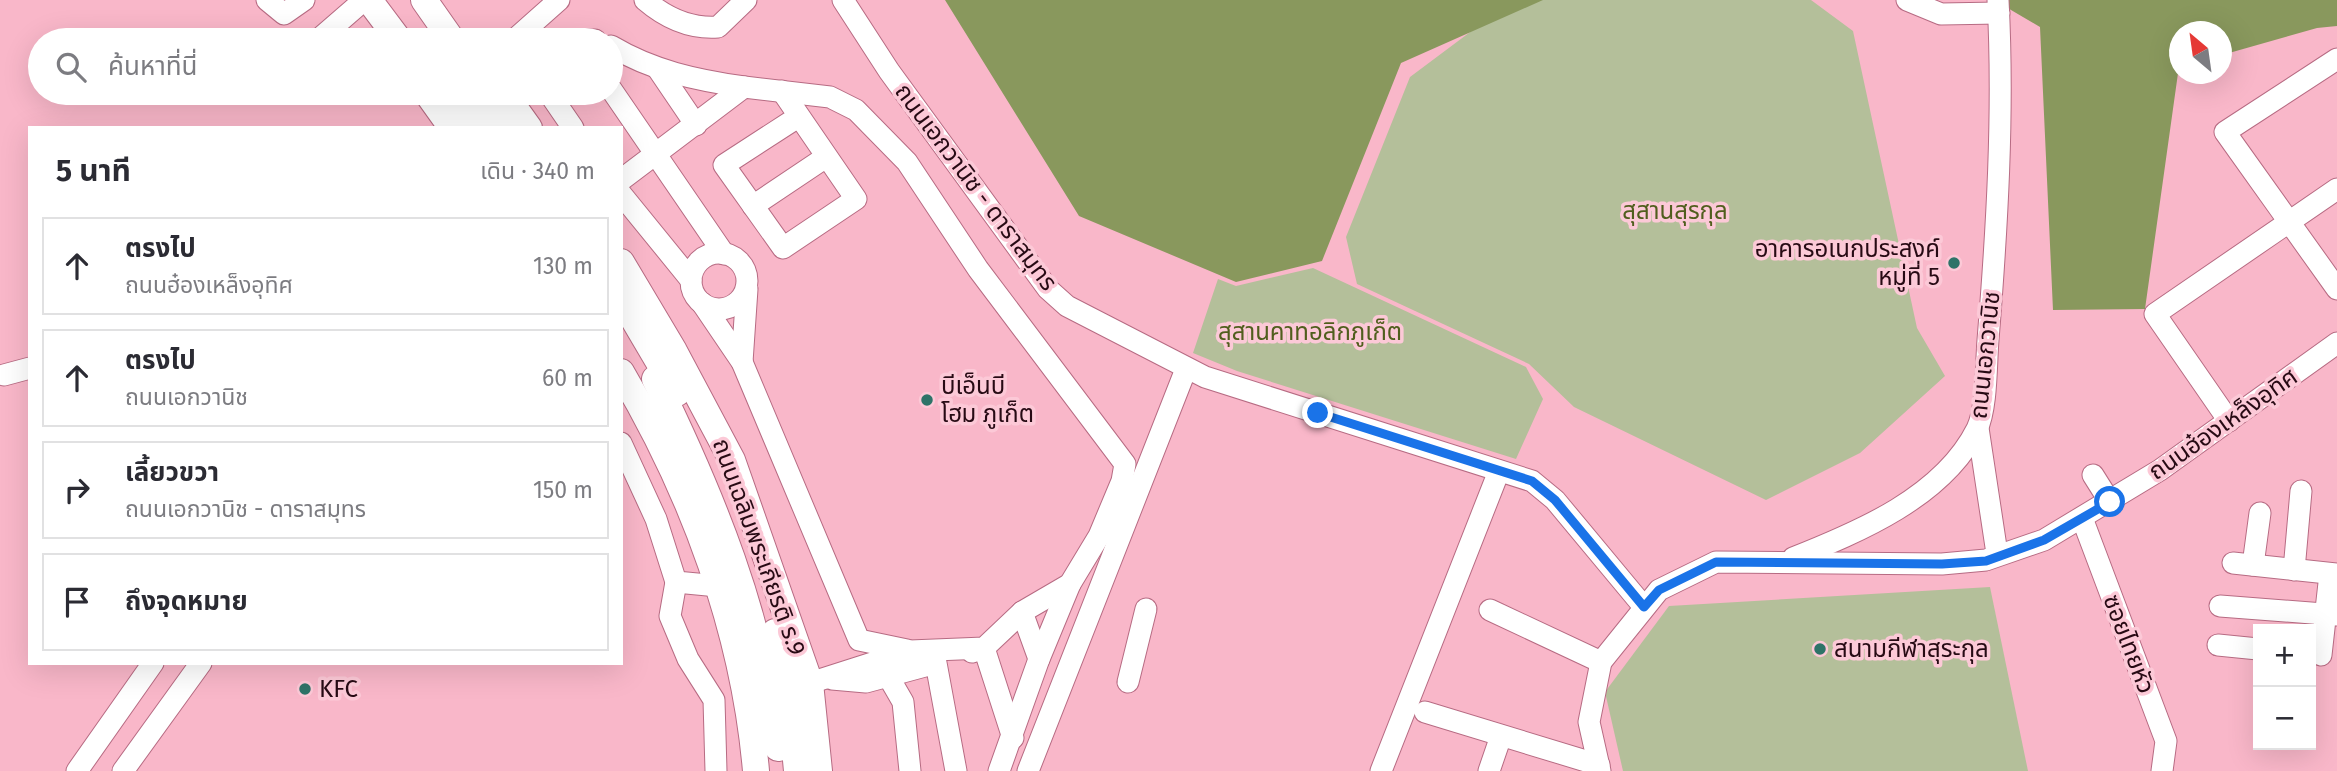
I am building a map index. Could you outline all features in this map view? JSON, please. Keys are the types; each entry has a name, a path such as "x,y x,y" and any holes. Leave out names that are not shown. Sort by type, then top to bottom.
{"main road":[{"path":"366,0 389,28"},
{"path":"424,0 444,28"},
{"path":"436,105 451,126"},
{"path":"462,105 477,126"},
{"path":"486,105 501,126"},
{"path":"513,105 528,126"},
{"name":"ถนนเฉลิมพระเกียรติ ร.9","path":"623,264 674,351 732,460 818,681 819,771"},
{"path":"623,301 639,324 729,492 761,580 789,682 797,771"},
{"path":"623,328 650,368 698,467 729,542 769,684 780,771"},
{"name":"ถนนเฉลิมพระเกียรติ ร.9","path":"623,376 701,532 751,709 756,771"}],"street":[{"path":"267,0 284,14 304,0"},
{"path":"332,28 366,0"},
{"path":"528,28 559,0"},
{"path":"645,0 659,11 694,27 706,28 718,27 746,0"},
{"name":"ถนนเอกวานิช - ดาราสมุทร","path":"843,0 896,81 1048,289 1067,306 1185,369 1532,481 1555,500 1644,607"},
{"path":"1907,0 1941,14 1998,6"},
{"name":"ถนนเอกวานิช","path":"1599,768 1589,722 1601,662 1659,590 1716,562 1785,562 1842,539 1885,516 1925,488 1958,457 1978,428 1996,247 1998,6"},
{"path":"623,54 638,63 658,69 744,87 830,97 856,110 906,162 978,269 1125,464 1122,481 1099,536 1070,584 1039,659 999,771"},
{"path":"2337,59 2225,132 2337,289"},
{"path":"658,69 696,125"},
{"path":"623,179 744,87"},
{"path":"782,91 797,117 856,199 783,248 724,165 797,117"},
{"path":"557,105 572,126"},
{"path":"622,105 724,254"},
{"path":"753,206 826,157"},
{"path":"2229,422 2155,314 2337,189"},
{"path":"623,196 691,280"},
{"path":"742,362 747,289 745,270 733,257 714,254 698,263 691,280 692,289 742,362 859,640 910,651 984,648"},
{"path":"702,303 710,308 729,308 737,304 747,289"},
{"name":"ถนนฮ๋องเหล็งอุทิศ","path":"1785,562 1942,564 2044,540 2110,502 2229,422 2337,343"},
{"path":"4,375 28,369"},
{"path":"1028,771 1185,369"},
{"path":"1978,428 1998,552"},
{"path":"623,447 656,519 676,582 670,616 688,659 714,700 716,771"},
{"path":"1958,457 1967,452 1978,453 1984,460"},
{"path":"1381,771 1499,471"},
{"path":"2093,475 2110,502"},
{"path":"2294,570 2301,491"},
{"path":"2260,513 2243,564 2333,574 2331,614 2323,655"},
{"name":"ซอยไทยหัว","path":"2082,518 2166,741 2162,771"},
{"path":"1842,539 1833,556 1845,563"},
{"path":"676,582 718,586"},
{"path":"818,681 866,682 984,648 1022,612 1070,584"},
{"path":"2220,606 2331,614"},
{"path":"1128,682 1146,609"},
{"path":"1490,610 1601,662"},
{"path":"1022,612 1039,659"},
{"path":"2218,645 2253,648"},
{"path":"984,648 1013,738"},
{"path":"818,681 910,651"},
{"path":"936,663 956,771"},
{"path":"77,771 152,665"},
{"path":"123,771 200,665"},
{"path":"888,676 903,702 910,771"},
{"path":"1425,712 1599,768"},
{"path":"1489,771 1501,736"}],"green space":[{"path":"945,0 1543,0 1401,63 1322,261 1236,282 1079,216"},
{"name":"สุสานสุรกุล","path":"1513,0 1811,0 1853,31 1917,328 1945,376 1860,453 1766,500 1574,407 1529,364 1357,284 1346,237 1410,77"},
{"path":"1994,0 2337,0 2337,26 2317,28 2232,52 2232,21 2169,21 2169,84 2176,84 2145,309 2053,310 2040,27"},
{"name":"สุสานคาทอลิกภูเก็ต","path":"1313,268 1526,367 1543,399 1516,459 1237,371 1193,353 1218,279 1236,286"},
{"name":"สนามกีฬาสุระกุล","path":"1990,587 2028,771 1623,771 1605,692 1669,606"}],"place":[{"name":"อาคารอเนกประสงค์ หมู่ที่ 5","path":"1954,263"},
{"name":"บีเอ็นบี โฮม ภูเก็ต","path":"927,400"},
{"name":"สนามกีฬาสุระกุล","path":"1820,649"},
{"name":"KFC","path":"305,689"}],"route":[{"path":"1318,413 1532,481 1555,500 1644,607 1659,590 1716,562 1942,564 1986,561 2044,540 2110,502"}]}
